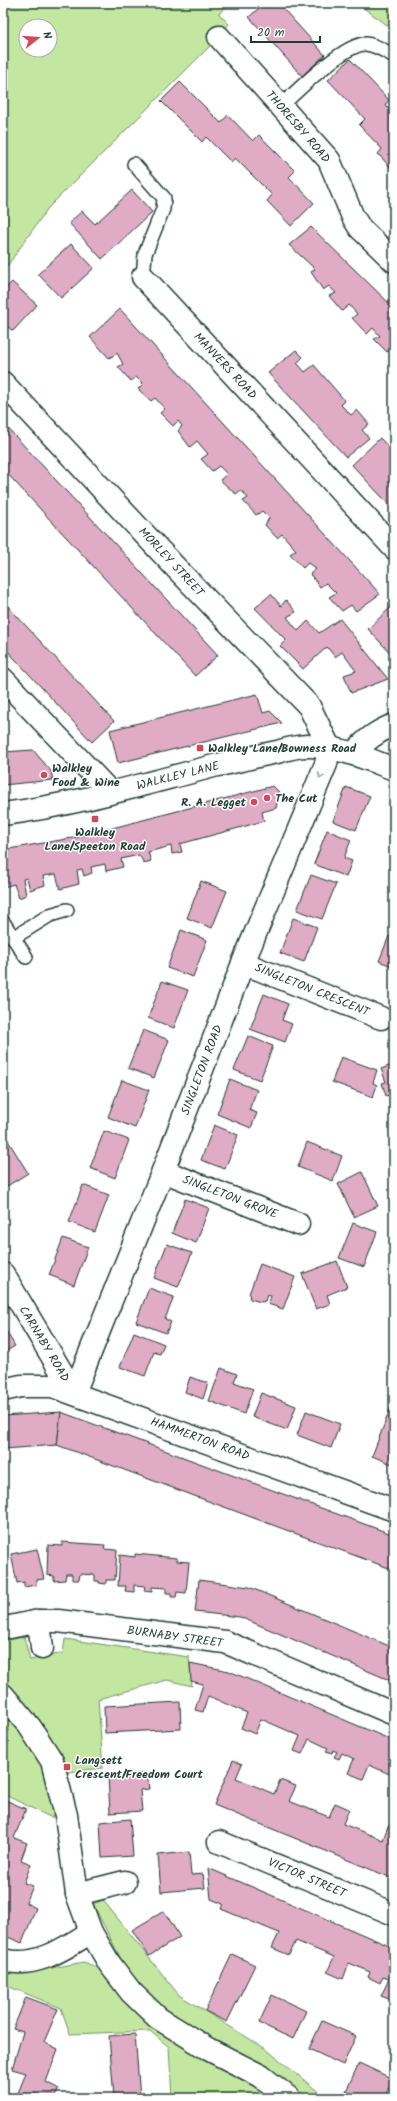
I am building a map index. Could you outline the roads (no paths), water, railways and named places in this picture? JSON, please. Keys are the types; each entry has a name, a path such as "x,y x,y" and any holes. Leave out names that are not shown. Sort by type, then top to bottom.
{"street":[{"name":"THORESBY ROAD","path":"219,37 329,160 353,217 360,228 394,261"},
{"name":"MANVERS ROAD","path":"143,277 394,548"},
{"name":"MORLEY STREET","path":"3,382 178,570 309,706 329,747"},
{"path":"3,679 110,792"},
{"path":"354,753 364,742 378,732 394,726"},
{"name":"WALKLEY LANE","path":"3,814 46,809 81,801 110,792 299,747 329,747 354,753 394,769"},
{"name":"SINGLETON ROAD","path":"74,1393 163,1171 243,963 326,764 329,747"},
{"name":"SINGLETON CRESCENT","path":"243,963 381,1018"},
{"name":"SINGLETON GROVE","path":"163,1171 298,1224"},
{"name":"CARNABY ROAD","path":"3,1274 74,1393"},
{"name":"HAMMERTON ROAD","path":"3,1390 21,1386 52,1386 394,1510"},
{"name":"BURNABY STREET","path":"10,1627 39,1621 58,1620 225,1642 394,1714"},
{"path":"39,1621 42,1648"},
{"path":"3,1695 30,1727 52,1761 66,1815 77,1894 91,1932 109,1962 131,1992 158,2018 208,2049 261,2076 289,2098"},
{"name":"VICTOR STREET","path":"219,1842 394,1914"},
{"path":"77,1894 124,1882"},
{"path":"3,1960 28,1962 46,1957 91,1932"}],"lane":[{"path":"281,106 334,59 352,48 364,44 377,47 394,56"},
{"name":"MANVERS ROAD","path":"134,164 164,198 163,209 145,254 143,277"},
{"path":"14,938 50,915 67,910"},
{"path":"3,922 26,957"}],"place":[{"name":"Walkley Lane/Bowness Road","path":"200,748"},
{"name":"Walkley Food & Wine","path":"44,775"},
{"name":"The Cut","path":"267,798"},
{"name":"R. A. Legget","path":"254,802"},
{"name":"Walkley Lane/Speeton Road","path":"95,819"},
{"name":"Langsett Crescent/Freedom Court","path":"67,1767"}]}
